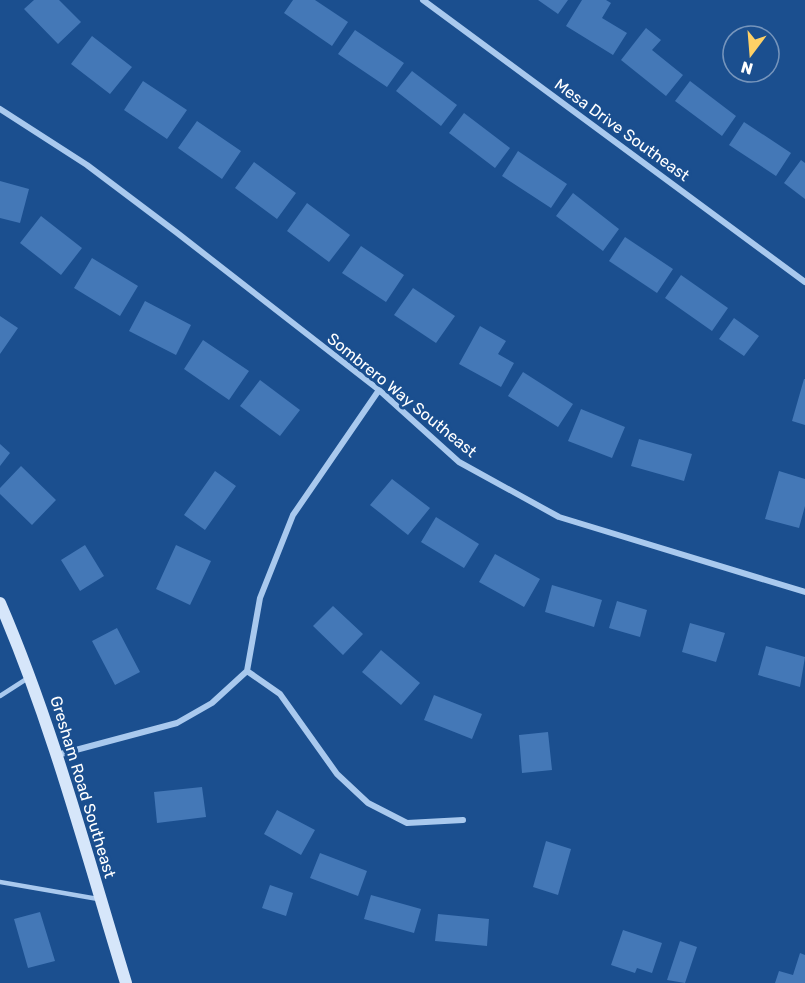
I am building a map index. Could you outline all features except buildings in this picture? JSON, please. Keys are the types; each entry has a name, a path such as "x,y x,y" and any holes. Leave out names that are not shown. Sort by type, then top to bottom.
{"street":[{"name":"Mesa Drive Southeast","path":"423,0 805,282"},
{"name":"Sombrero Way Southeast","path":"0,109 87,165 379,390 459,462 559,517 805,592"},
{"path":"57,755 177,723 212,703 247,671 260,598 293,515 379,390"},
{"name":"Gresham Road Southeast","path":"0,603 30,676 57,755 126,983"},
{"path":"247,671 280,694 337,774 368,803 407,823 463,820"}],"lane":[{"path":"0,696 30,676"},
{"path":"0,882 101,899"}]}
